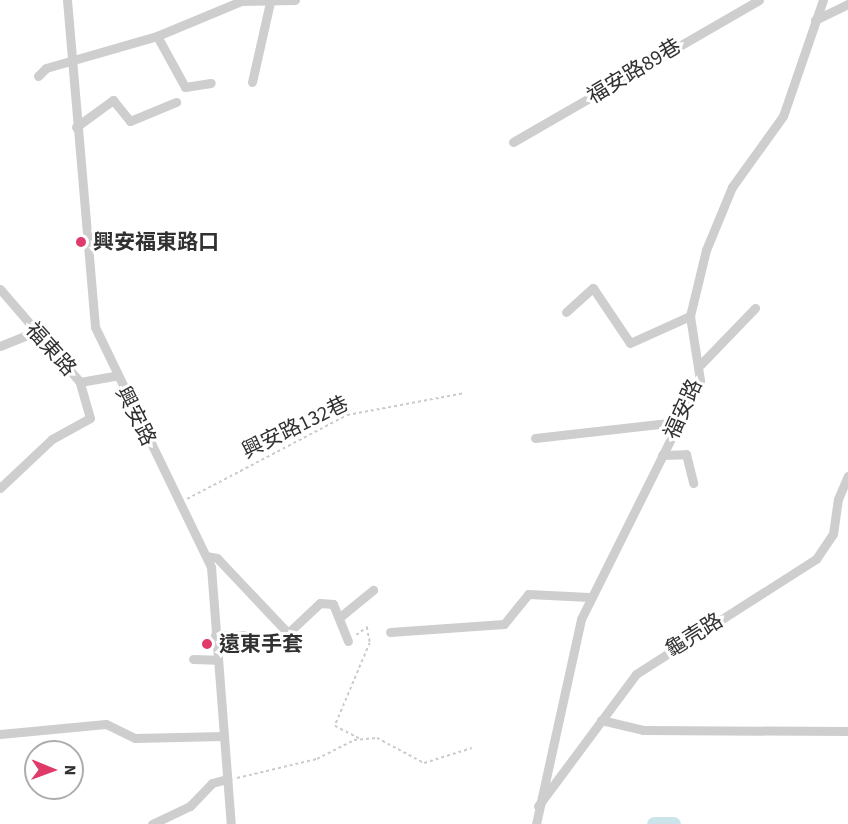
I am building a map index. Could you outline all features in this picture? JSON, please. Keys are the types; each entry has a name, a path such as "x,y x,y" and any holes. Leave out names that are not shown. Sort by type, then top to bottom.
{"street":[{"name":"興安路","path":"68,0 76,127 95,327 115,376 206,555 231,824"},
{"path":"38,76 46,68 157,36 241,1 295,0"},
{"name":"福安路89巷","path":"513,142 759,0"},
{"name":"福安路","path":"536,824 567,670 589,597 700,380 701,364 690,316 720,214 732,187 783,116 814,20 823,0"},
{"path":"252,82 270,2"},
{"path":"814,20 848,4"},
{"path":"157,36 185,87 212,83"},
{"path":"76,127 113,100 130,121 177,102"},
{"path":"566,312 593,288 630,343 690,316"},
{"name":"福東路","path":"0,289 34,332 80,382 115,376"},
{"path":"701,364 755,308"},
{"path":"0,346 34,332"},
{"path":"0,488 52,439 90,418 80,382"},
{"path":"535,438 677,422"},
{"path":"662,455 686,454 693,483"},
{"name":"龜壳路","path":"538,806 644,666 816,559 833,534 848,476"},
{"path":"206,555 217,558 288,633 320,603 333,603 348,641"},
{"path":"340,616 373,590"},
{"path":"390,632 504,624 528,594 589,597"},
{"path":"215,635 246,635"},
{"path":"193,659 216,660"},
{"path":"601,720 643,730 848,731"},
{"path":"0,734 106,724 135,738 223,736"},
{"path":"153,824 190,806 212,783 228,779"}],"path":[{"name":"興安路132巷","path":"181,502 347,415 465,393"},
{"path":"348,641 367,627 370,643 335,726 363,739"},
{"path":"228,779 317,759 363,739 377,738 424,763 472,748"}],"waterway":[{"path":"654,824 673,824"}],"place":[{"name":"興安福東路口","path":"81,242"},
{"name":"遠東手套","path":"207,644"}]}
